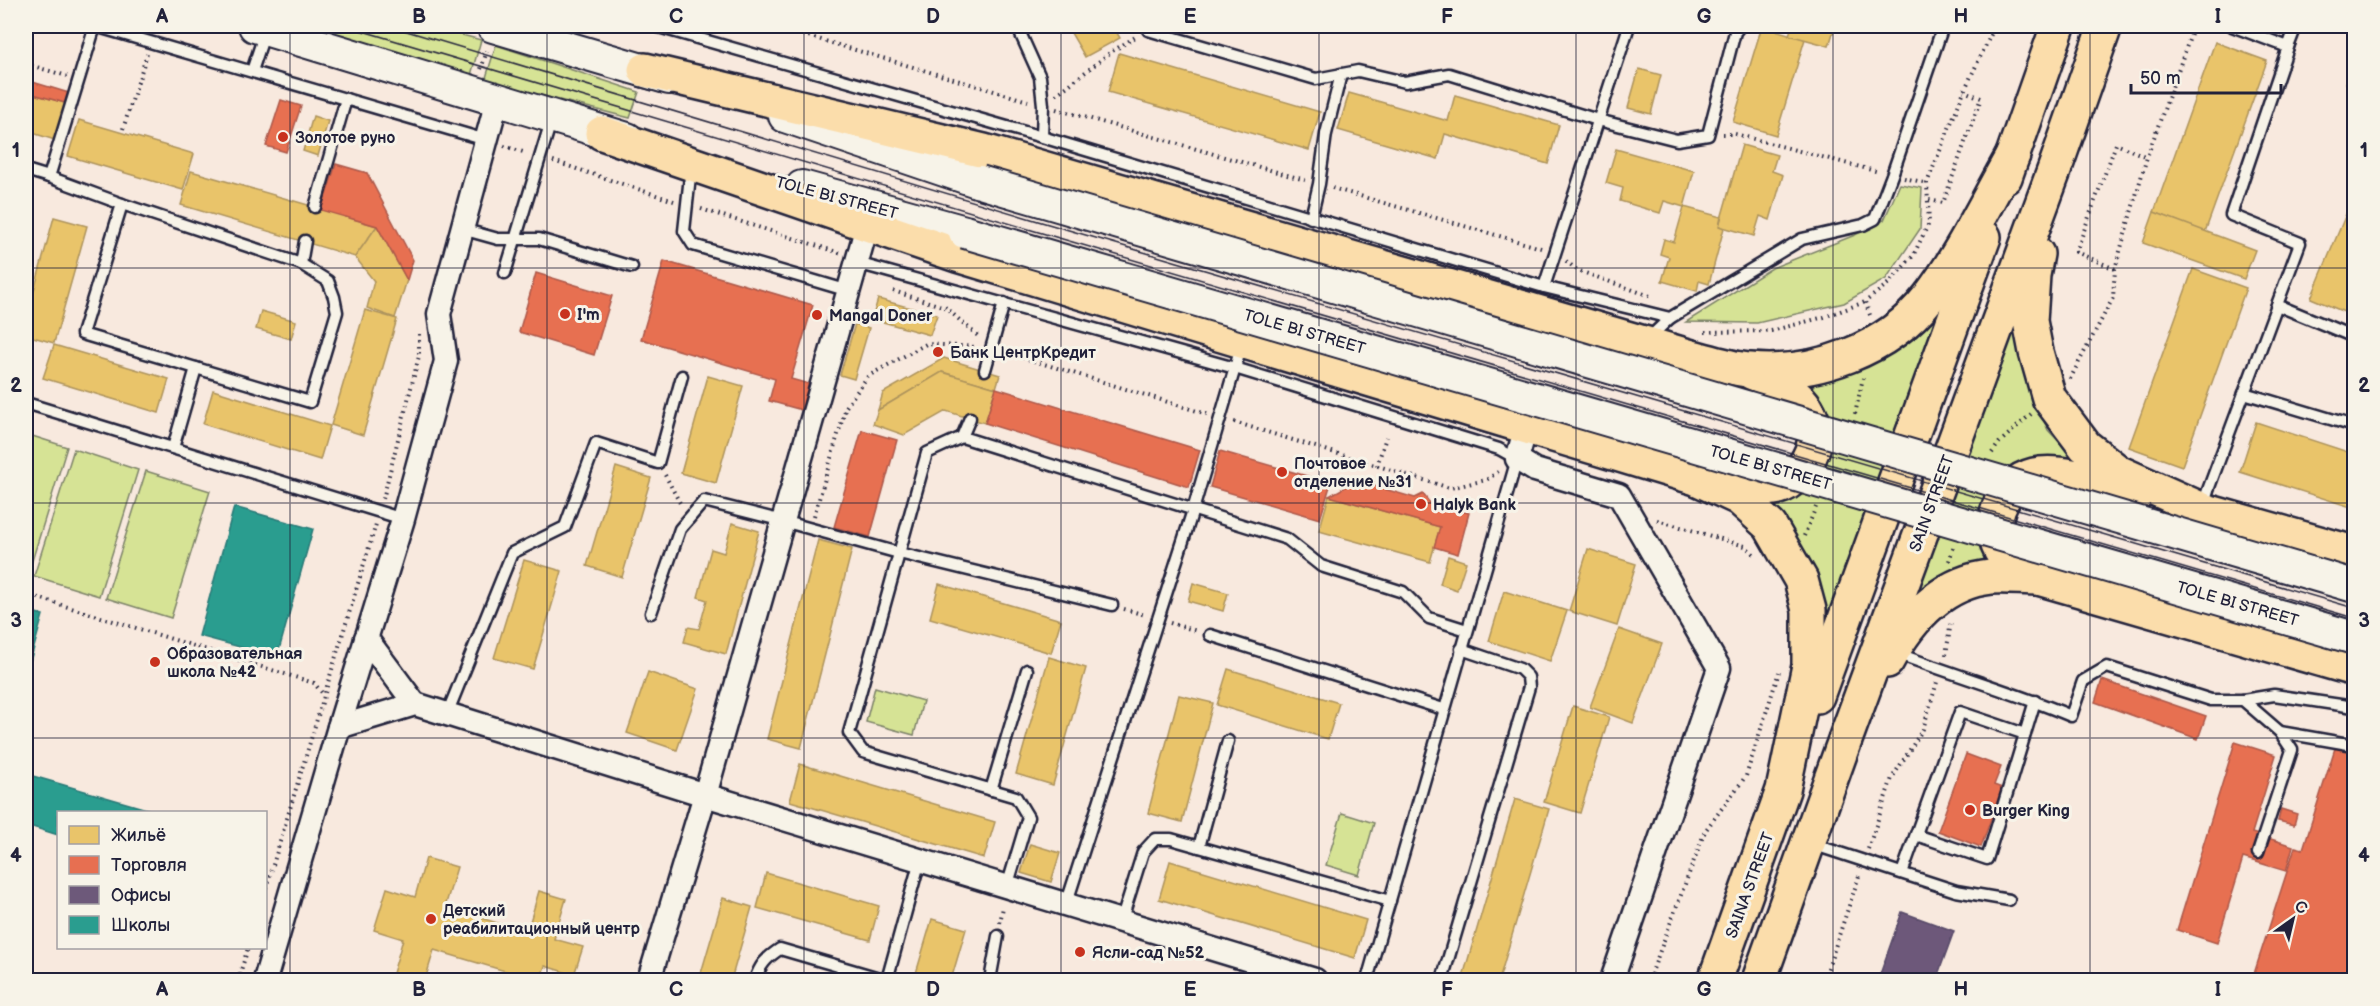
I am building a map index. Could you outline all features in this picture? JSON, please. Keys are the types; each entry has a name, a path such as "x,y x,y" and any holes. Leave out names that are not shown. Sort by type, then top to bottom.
{"main road":[{"path":"494,26 538,32 980,182 2355,586"},
{"path":"1783,790 2058,26"},
{"name":"SAIN STREET","path":"1759,981 1840,751 2105,26"},
{"name":"TOLE BI STREET","path":"260,27 307,33 497,100 870,216 965,232 2355,638"},
{"path":"602,133 692,164 870,216 957,255 1239,355 1526,427 1696,478 1757,489 1777,488 1796,477 1809,459 1816,440 1814,420 1803,402 1785,388 1748,370 1644,343 984,151 645,70"},
{"path":"1748,370 1786,370 1821,364 1869,346 1901,325 1928,298 1946,272 2013,155"},
{"path":"2055,168 2033,275 2030,321 2049,398 2085,446 2118,472 2203,510"},
{"path":"2038,578 2005,557 1996,542 1995,521 2002,497 2016,482 2035,475 2057,473 2203,510 2355,553"},
{"path":"1696,478 1739,498 1770,526 1801,580 1807,600 1809,666 1783,790"},
{"path":"1840,751 1909,626 1925,608 1947,592 1971,581 1993,577 2038,578 2355,669"},
{"name":"SAINA STREET","path":"1715,981 1783,790"}],"street":[{"path":"265,981 403,519 446,361 439,314 497,100"},
{"path":"650,981 870,216"},
{"path":"1526,427 1516,459 1535,470 1619,495 1719,668 1612,981"},
{"path":"366,638 415,704"},
{"path":"339,727 415,704 1315,981"}],"lane":[{"path":"49,177 95,26 486,140"},
{"path":"655,26 1042,137 1544,287 1670,318"},
{"path":"1017,26 1040,77 1043,105 1042,137"},
{"path":"1544,287 1629,26"},
{"path":"1147,28 1316,79 1358,71 1405,82 1449,74 1598,120 1677,140 1708,135 1735,32 1740,26"},
{"path":"1644,343 1670,318 1802,239 1863,225 1875,219 1943,26"},
{"path":"2232,26 2288,47"},
{"path":"2203,510 2208,490 2300,243 2231,215 2296,26"},
{"path":"252,71 260,27"},
{"path":"1311,218 1319,184 1326,134 1341,75"},
{"path":"315,207 346,99"},
{"path":"505,273 552,117"},
{"path":"692,164 684,231 693,245 849,291"},
{"path":"26,170 301,264 328,281 337,312 310,402 82,334 122,204"},
{"path":"462,229 498,239 539,238 632,267"},
{"path":"301,264 305,242"},
{"path":"857,263 1004,303 1239,355 1499,449 1516,459 1367,981"},
{"path":"985,370 1004,303"},
{"path":"2277,305 2355,337"},
{"path":"1066,905 1193,510 1239,355"},
{"path":"173,448 196,368"},
{"path":"447,714 512,553 565,527 596,443 658,463 682,376"},
{"path":"2244,393 2355,426"},
{"path":"26,403 403,519"},
{"path":"962,437 970,418"},
{"path":"1007,887 1029,817 1016,797 863,752 849,733 927,453 962,437 1287,539 1321,566 1403,592 1429,618 1467,630"},
{"path":"651,613 680,529 704,501 783,520 899,553 1112,605"},
{"path":"1210,635 1443,709"},
{"path":"1442,981 1529,687 1528,677 1520,669 1461,649"},
{"path":"1893,652 2035,701 2071,716 2083,681 2107,667 2211,699 2243,700 2274,695 2355,707"},
{"path":"991,790 1027,670"},
{"path":"2243,700 2280,732 2292,750 2258,853"},
{"path":"1916,835 1987,859 2035,701"},
{"path":"1902,873 1960,712 2025,734"},
{"path":"2280,732 2355,746"},
{"path":"1199,847 1228,741"},
{"path":"1122,922 1143,852 1155,839 1172,839 1390,901"},
{"path":"1809,843 1956,891 2009,900"},
{"path":"754,981 759,966 769,956 780,950 887,981 920,860"},
{"path":"990,981 998,936"}],"path":[{"path":"1871,318 1865,302 1889,284 1913,256 1929,224 1927,183 1964,91 1995,26"},
{"path":"2069,382 2113,298 2115,269 2147,157 2194,26"},
{"path":"1043,105 1111,52 1147,28"},
{"path":"123,129 151,42"},
{"path":"26,64 79,79"},
{"path":"1929,200 1943,203 1981,98 1964,91"},
{"path":"1708,135 1735,134 1892,176 1927,183"},
{"path":"2115,269 2076,252 2115,144 2147,157"},
{"path":"849,291 875,285 945,307 991,348"},
{"path":"810,528 846,407 868,376 926,344 991,348 1450,488 1486,480 1516,459"},
{"path":"1377,466 1386,437"},
{"path":"658,463 689,519"},
{"path":"1630,513 1745,546 1761,561"},
{"path":"26,594 314,683 323,694"},
{"path":"1824,981 1892,778 1923,729 1948,648 1953,614"},
{"path":"1649,981 1705,831 1746,776 1780,667"},
{"path":"998,936 1007,887"},
{"path":"238,981 248,949"}],"green space":[{"path":"325,26 428,26 481,40 471,75 323,29"},
{"path":"496,45 639,92 630,118 485,81"},
{"path":"1900,184 1922,188 1920,229 1886,279 1844,303 1757,323 1686,322 1772,268 1855,235 1884,220"},
{"path":"2015,302 2025,379 2048,430 2084,468 2038,462 1980,533 1985,565 1943,577 1907,601"},
{"path":"1935,320 1822,634 1757,499 1803,483 1791,381 1880,352"},
{"path":"26,434 67,447 28,574 26,573"},
{"path":"74,449 138,470 99,596 34,576"},
{"path":"146,471 210,491 171,618 106,598"},
{"path":"875,687 923,701 914,735 866,722"},
{"path":"1342,813 1374,823 1359,875 1326,865"}],"building: Жильё":[{"path":"1067,26 1113,26 1120,38 1085,57"},
{"path":"1762,26 1805,39 1776,135 1733,122"},
{"path":"1792,26 1835,26 1829,46 1789,35"},
{"path":"2215,42 2267,61 2205,232 2154,212"},
{"path":"1119,53 1320,112 1309,150 1108,92"},
{"path":"2354,62 2354,86 2346,83"},
{"path":"1639,69 1661,75 1651,114 1628,108"},
{"path":"26,92 65,103 55,140 26,131"},
{"path":"1349,93 1448,121 1455,95 1559,125 1548,164 1445,134 1438,159 1338,130"},
{"path":"313,116 328,121 318,156 303,151"},
{"path":"79,120 194,154 183,190 68,156"},
{"path":"1742,145 1777,155 1772,171 1783,175 1770,220 1760,216 1754,236 1719,226"},
{"path":"1616,149 1694,171 1684,207 1664,201 1660,213 1620,201 1623,188 1606,183"},
{"path":"191,171 377,226 355,257 181,205"},
{"path":"2354,195 2354,316 2311,298"},
{"path":"1684,207 1721,217 1719,226 1724,228 1709,284 1699,281 1697,291 1662,281 1669,257 1660,254 1664,239 1674,242"},
{"path":"2154,212 2255,250 2244,279 2143,243"},
{"path":"54,217 87,226 54,343 26,335 26,320"},
{"path":"377,226 407,280 395,318 367,308 374,281 355,257"},
{"path":"2193,269 2246,288 2182,466 2129,447"},
{"path":"878,299 937,315 930,335 872,319"},
{"path":"365,310 397,319 363,435 331,425"},
{"path":"261,311 296,321 291,339 256,329"},
{"path":"855,324 869,328 854,379 840,375"},
{"path":"54,345 169,379 159,413 43,378"},
{"path":"944,358 1000,375 996,388 942,372 878,410 883,393"},
{"path":"942,372 996,388 985,423 946,411 904,435 873,424 878,410"},
{"path":"708,376 743,386 716,483 681,473"},
{"path":"213,390 330,426 320,460 203,424"},
{"path":"2256,422 2354,454 2354,508 2240,472"},
{"path":"616,467 651,478 622,577 587,566"},
{"path":"1329,496 1440,527 1430,562 1319,531"},
{"path":"732,523 759,531 726,654 684,642 688,627 699,629 707,600 698,597 711,549 724,553"},
{"path":"818,540 852,549 801,748 767,739"},
{"path":"1588,549 1636,564 1617,626 1569,611"},
{"path":"1448,556 1466,562 1457,590 1440,584"},
{"path":"524,560 562,571 533,669 494,658"},
{"path":"1193,583 1228,593 1223,611 1188,601"},
{"path":"939,584 1061,620 1051,653 930,618"},
{"path":"1504,591 1567,611 1550,661 1489,641"},
{"path":"1619,629 1662,644 1633,723 1590,707"},
{"path":"1049,657 1086,668 1053,785 1016,774"},
{"path":"1228,669 1339,703 1328,739 1217,705"},
{"path":"648,672 698,689 677,750 627,733"},
{"path":"1179,695 1213,703 1182,822 1148,813"},
{"path":"1573,706 1609,717 1580,813 1544,802"},
{"path":"800,764 995,822 984,858 790,801"},
{"path":"1515,799 1549,809 1499,980 1462,980"},
{"path":"1030,844 1060,853 1051,882 1021,873"},
{"name":"Детский реабилитационный центр","path":"426,858 457,867 445,907 527,932 539,891 566,899 554,939 583,947 574,975 545,966 540,980 510,980 512,973 434,950 425,980 391,980 403,939 374,930 387,888 415,897"},
{"path":"1170,861 1366,920 1355,958 1159,899"},
{"path":"766,873 879,906 870,940 757,908"},
{"path":"723,898 752,907 731,980 699,980"},
{"path":"932,919 966,929 951,980 914,980"}],"building: Торговля":[{"path":"26,80 69,93 65,103 26,92"},
{"path":"281,100 301,106 286,152 266,146"},
{"path":"336,164 367,173 413,260 407,280 377,226 321,210"},
{"path":"664,261 813,305 791,379 809,384 802,410 769,401 775,379 641,339"},
{"name":"I'm","path":"536,273 612,296 594,355 519,332"},
{"path":"996,388 1200,450 1189,487 985,423"},
{"path":"862,430 897,440 870,537 834,527"},
{"path":"1220,451 1331,483 1320,519 1210,487"},
{"path":"1366,479 1374,481 1374,486 1415,498 1423,494 1429,502 1469,513 1458,554 1434,547 1440,527 1329,496 1358,480 1364,482"},
{"path":"2102,680 2206,716 2198,739 2095,702"},
{"path":"2235,742 2276,755 2252,833 2293,846 2286,871 2243,858 2217,943 2177,930"},
{"path":"2336,745 2354,751 2354,980 2252,980 2295,847 2303,849"},
{"name":"Burger King","path":"1966,754 2001,767 1994,785 2002,788 1981,847 1938,831"},
{"path":"2281,809 2297,814 2294,825 2278,821"}],"building: Офисы":[{"path":"1902,912 1954,931 1936,980 1878,980"}],"building: Школы":[{"path":"234,507 313,529 277,657 199,636"},
{"path":"26,610 43,615 26,676"},
{"path":"26,774 154,811 57,811 57,835 26,825"}],"tram line":[{"path":"346,26 2354,618"},
{"path":"390,26 1038,221 2354,608"}],"place":[{"name":"Золотое руно","path":"283,137"},
{"name":"I'm","path":"565,314"},
{"name":"Mangal Doner","path":"817,315"},
{"name":"Банк ЦентрКредит","path":"938,352"},
{"name":"Почтовое отделение №31","path":"1282,472"},
{"name":"Halyk Bank","path":"1421,504"},
{"name":"Образовательная школа №42","path":"155,662"},
{"name":"Burger King","path":"1970,810"},
{"name":"Детский реабилитационный центр","path":"431,919"},
{"name":"Ясли-сад №52","path":"1080,952"}]}
